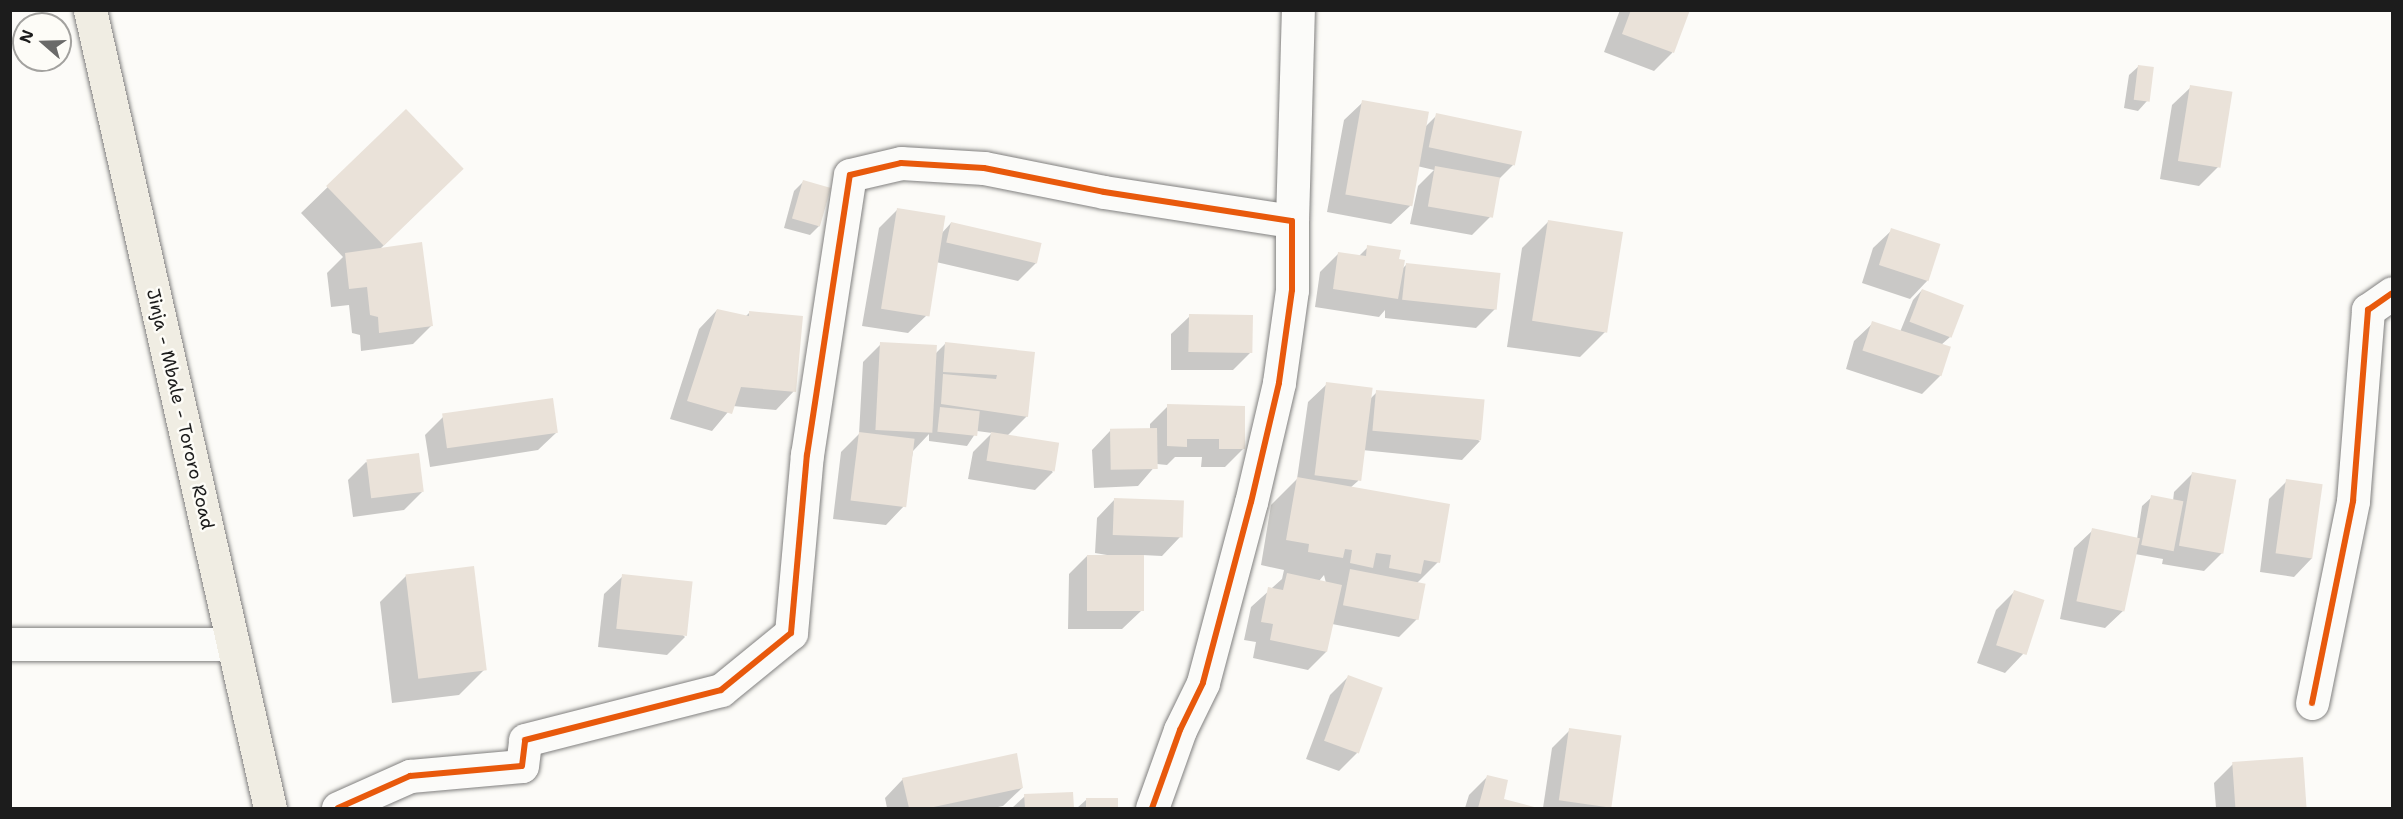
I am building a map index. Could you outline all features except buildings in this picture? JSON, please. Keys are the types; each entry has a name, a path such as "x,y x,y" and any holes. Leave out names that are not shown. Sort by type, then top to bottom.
{"main road":[{"name":"Jinja - Mbale - Tororo Road","path":"90,10 270,808"}],"street":[{"path":"1152,808 1180,730 1203,683 1251,502 1279,384 1292,290 1298,10"},
{"path":"338,808 410,776 522,766 525,740 721,690 791,633 807,455 850,175 901,163 984,168 1104,192 1292,221"},
{"path":"2312,703 2353,501 2368,310 2392,293"},
{"path":"10,644 234,644"}],"cycle path":[{"path":"338,808 410,776 522,766 525,740 721,690 791,633 807,455 850,175 901,163 984,168 1104,192 1292,221 1292,290 1279,383 1251,502 1203,683 1180,730 1152,808"},
{"path":"2312,703 2353,501 2368,310 2392,293"}]}
